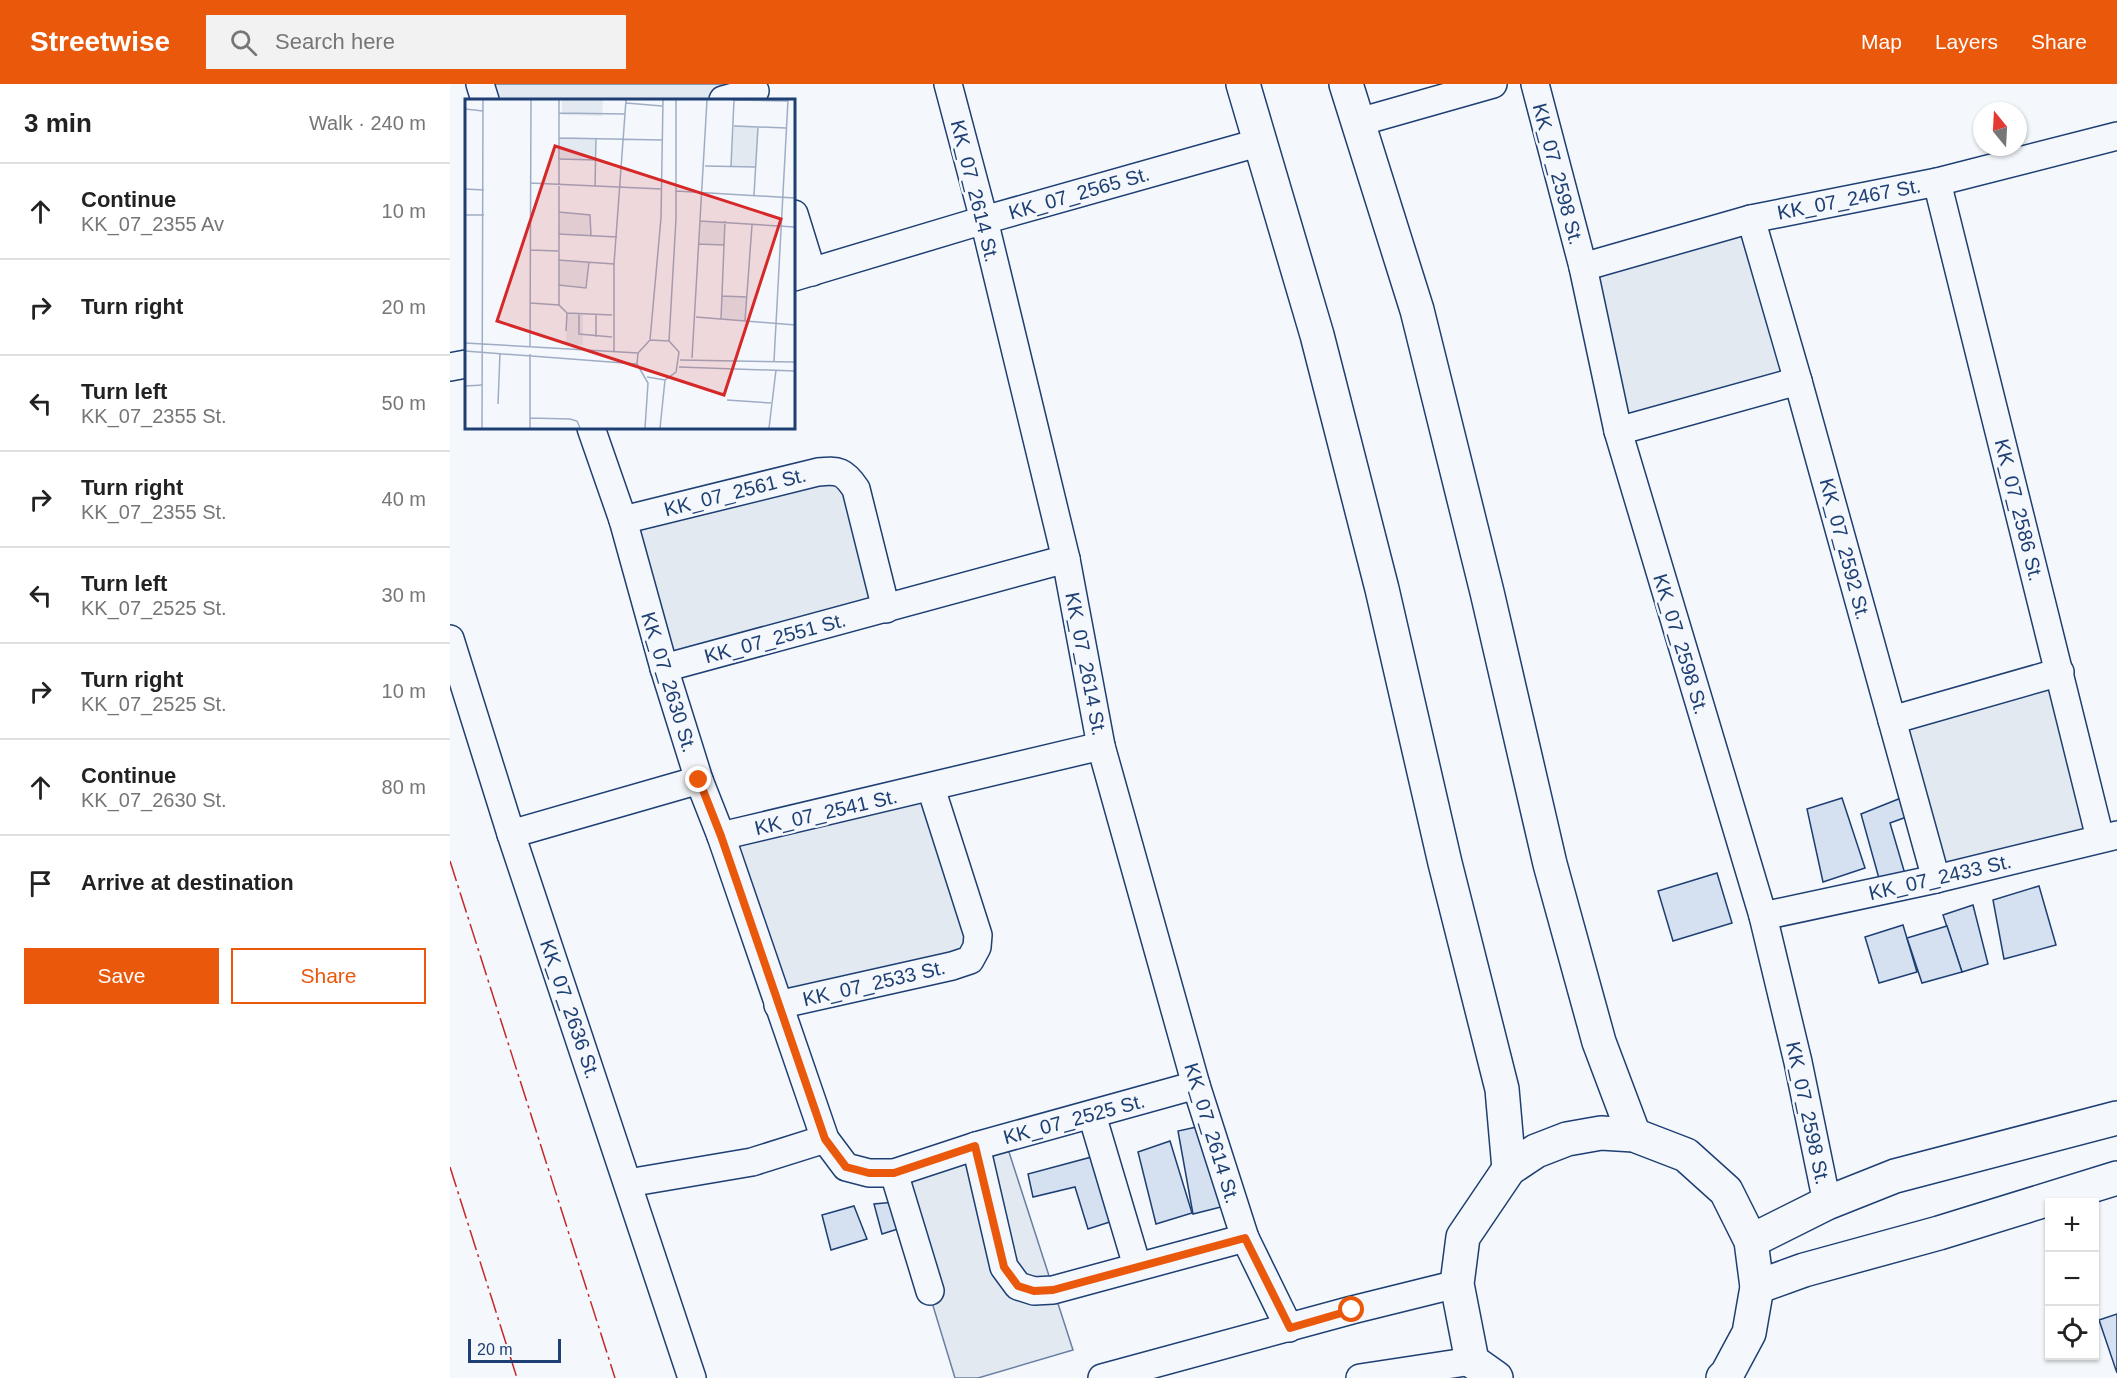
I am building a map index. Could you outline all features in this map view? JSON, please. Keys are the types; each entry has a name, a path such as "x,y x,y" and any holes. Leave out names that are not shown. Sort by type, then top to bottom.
{"main road":[{"path":"1243,84 1317,335 1382,589 1445,863 1502,1089 1509,1170"},
{"path":"1346,84 1417,310 1484,580 1553,875 1599,1042 1634,1135"},
{"path":"1751,1241 1827,1203 1895,1176 2117,1118"},
{"path":"1484,1369 1457,1284 1463,1237 1509,1170 1536,1151 1568,1138 1600,1133 1634,1135 1686,1155 1726,1191 1751,1241 1757,1287 1749,1333 1723,1378"},
{"path":"1757,1287 1804,1270 1939,1233 2117,1178"}],"street":[{"path":"480,84 485,99"},
{"name":"KK_07_2614 St.","path":"948,84 984,220 1066,559 1101,746 1196,1085 1245,1238 1290,1328"},
{"path":"1359,122 1493,84"},
{"name":"KK_07_2598 St.","path":"1535,84 1583,267 1618,431 1763,916 1798,1062 1827,1203"},
{"path":"727,99 755,92"},
{"name":"KK_07_2467 St.","path":"1583,267 1751,219 1937,182 2117,136"},
{"name":"KK_07_2565 St.","path":"803,275 984,220 1261,142"},
{"name":"KK_07_2586 St.","path":"1937,182 2060,672 2109,836"},
{"name":"KK_07_2592 St.","path":"1751,219 1936,879"},
{"path":"795,221 803,275"},
{"path":"450,367 465,364"},
{"path":"1618,431 1798,381"},
{"name":"KK_07_2630 St.","path":"591,429 623,520 664,668 699,780 721,836 825,1139"},
{"name":"KK_07_2561 St.","path":"623,520 834,470 847,475 856,489 886,609"},
{"name":"KK_07_2551 St.","path":"664,668 1066,559"},
{"name":"KK_07_2636 St.","path":"450,639 511,834 692,1378"},
{"path":"1892,720 2060,672"},
{"name":"KK_07_2541 St.","path":"721,836 1101,746"},
{"path":"511,834 699,780"},
{"name":"KK_07_2533 St.","path":"778,1005 952,966 969,960 976,947 978,935 931,788"},
{"name":"KK_07_2433 St.","path":"1763,916 1936,879 2109,836"},
{"name":"KK_07_2525 St.","path":"825,1139 846,1167 869,1173 894,1173 975,1146 1196,1085"},
{"path":"1092,1114 1137,1266"},
{"path":"628,1183 752,1162 825,1139"},
{"path":"975,1146 1004,1267 1018,1286 1034,1291 1053,1290 1245,1238"},
{"path":"894,1173 930,1292"},
{"path":"1102,1378 1457,1284"},
{"path":"1360,1378 1484,1369"}],"shaded area":[{"path":"478,84 753,84 727,99 482,99"},
{"path":"1751,219 1798,381 1617,428 1581,269"},
{"path":"847,475 886,609 664,668 623,520"},
{"path":"2060,672 2100,838 1936,879 1892,720"},
{"path":"931,788 978,935 970,960 778,1005 721,836"},
{"path":"1008,1149 1073,1350 978,1378 955,1378 895,1181"}],"building":[{"path":"1842,798 1865,868 1823,882 1807,809"},
{"path":"1901,798 1912,815 1890,823 1905,874 1880,882 1861,814"},
{"path":"1717,873 1732,923 1673,941 1658,891"},
{"path":"2039,886 2056,945 2004,959 1993,900"},
{"path":"1973,905 1988,964 1962,972 1943,915"},
{"path":"1903,925 1917,972 1879,983 1865,937"},
{"path":"1947,926 1962,972 1922,983 1907,938"},
{"path":"1206,1125 1229,1205 1193,1214 1178,1131"},
{"path":"1170,1141 1192,1213 1156,1224 1138,1152"},
{"path":"1099,1155 1122,1218 1088,1229 1075,1187 1033,1197 1028,1174"},
{"path":"895,1202 901,1228 882,1234 874,1204"},
{"path":"854,1206 867,1239 831,1250 822,1215"},
{"path":"2117,1314 2117,1373 2099,1320"}],"power":[{"path":"450,861 615,1378"},
{"path":"450,1167 517,1378"}],"route":[{"path":"699,780 721,836 825,1139 846,1167 869,1173 894,1173 975,1146 1004,1267 1018,1286 1034,1291 1053,1290 1245,1238 1290,1328 1352,1310"}]}
